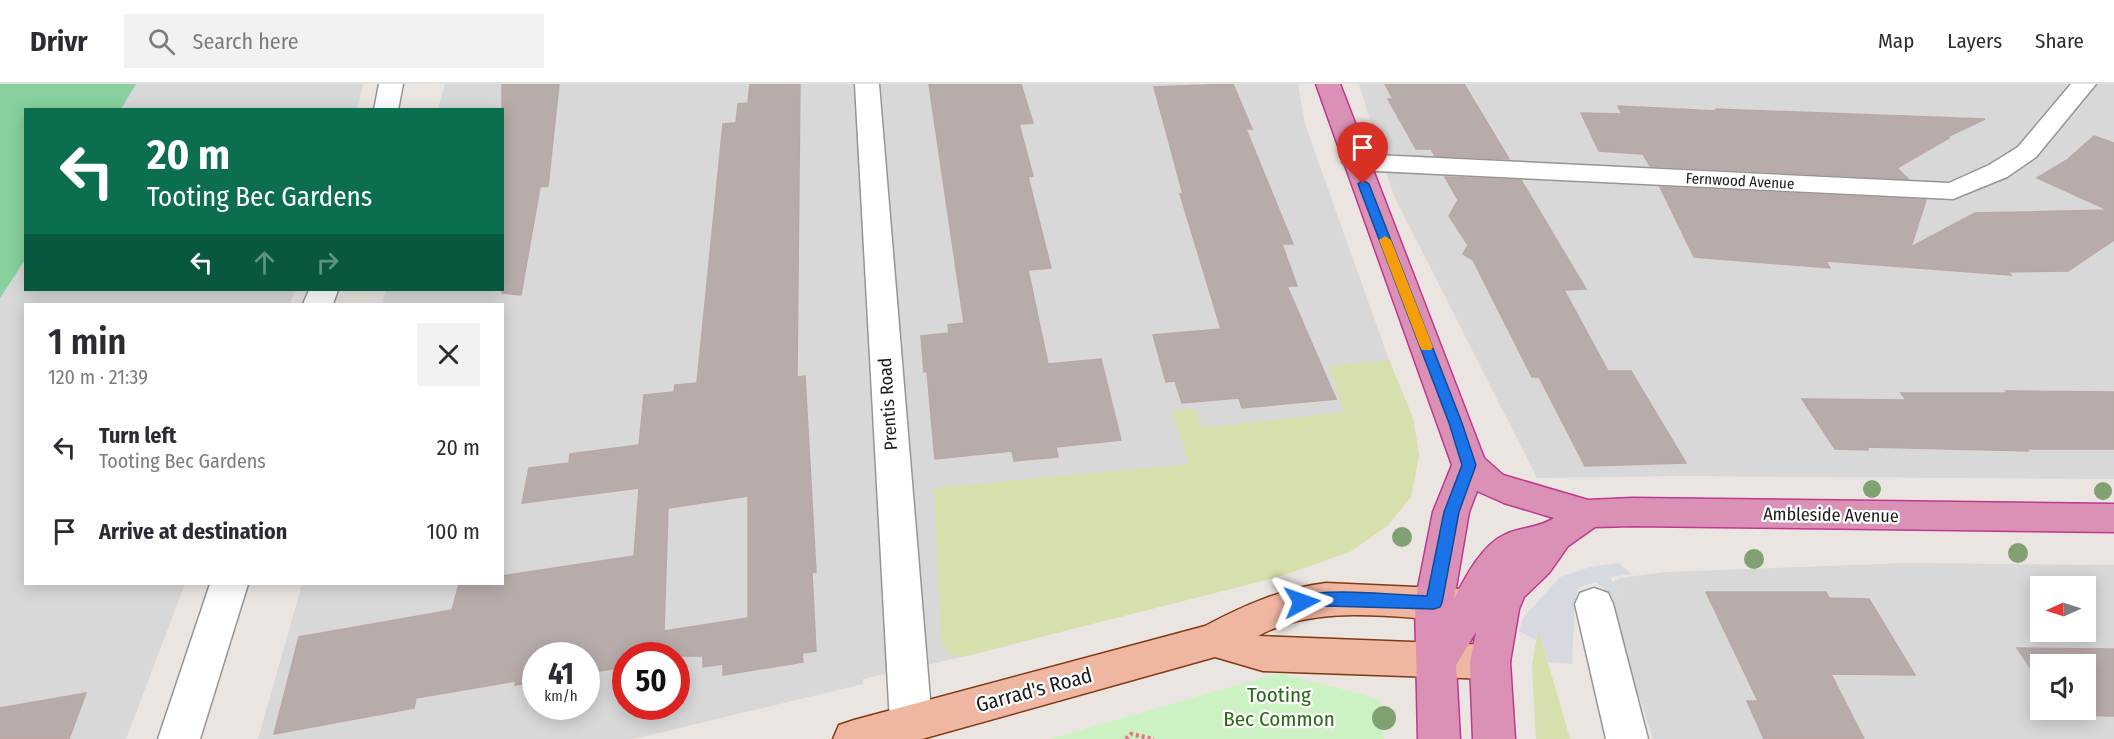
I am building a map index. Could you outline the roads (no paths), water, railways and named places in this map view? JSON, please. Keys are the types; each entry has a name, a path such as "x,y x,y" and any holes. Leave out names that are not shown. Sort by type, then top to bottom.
{"highway":[{"path":"1328,84 1469,465 1451,512 1467,606 1490,662 1494,739"},
{"name":"Ambleside Avenue","path":"1469,465 1491,484 1517,494 1588,514 1655,512 2114,518"},
{"path":"1440,739 1436,661 1467,606 1509,588 1536,562 1556,536 1588,514"}],"main road":[{"name":"Garrad's Road","path":"854,739 1215,640 1250,621 1302,602 1326,599 1467,606"},
{"path":"1215,640 1263,654 1490,662"}],"street":[{"path":"386,108 391,84"},
{"name":"Prentis Road","path":"867,84 911,723"},
{"name":"Fernwood Avenue","path":"1355,162 1953,191 1998,171 2027,153 2084,84"},
{"path":"179,739 230,585"},
{"path":"1594,604 1627,739"}],"park label":[{"name":"Tooting Bec Common","path":"1279,707"}]}
